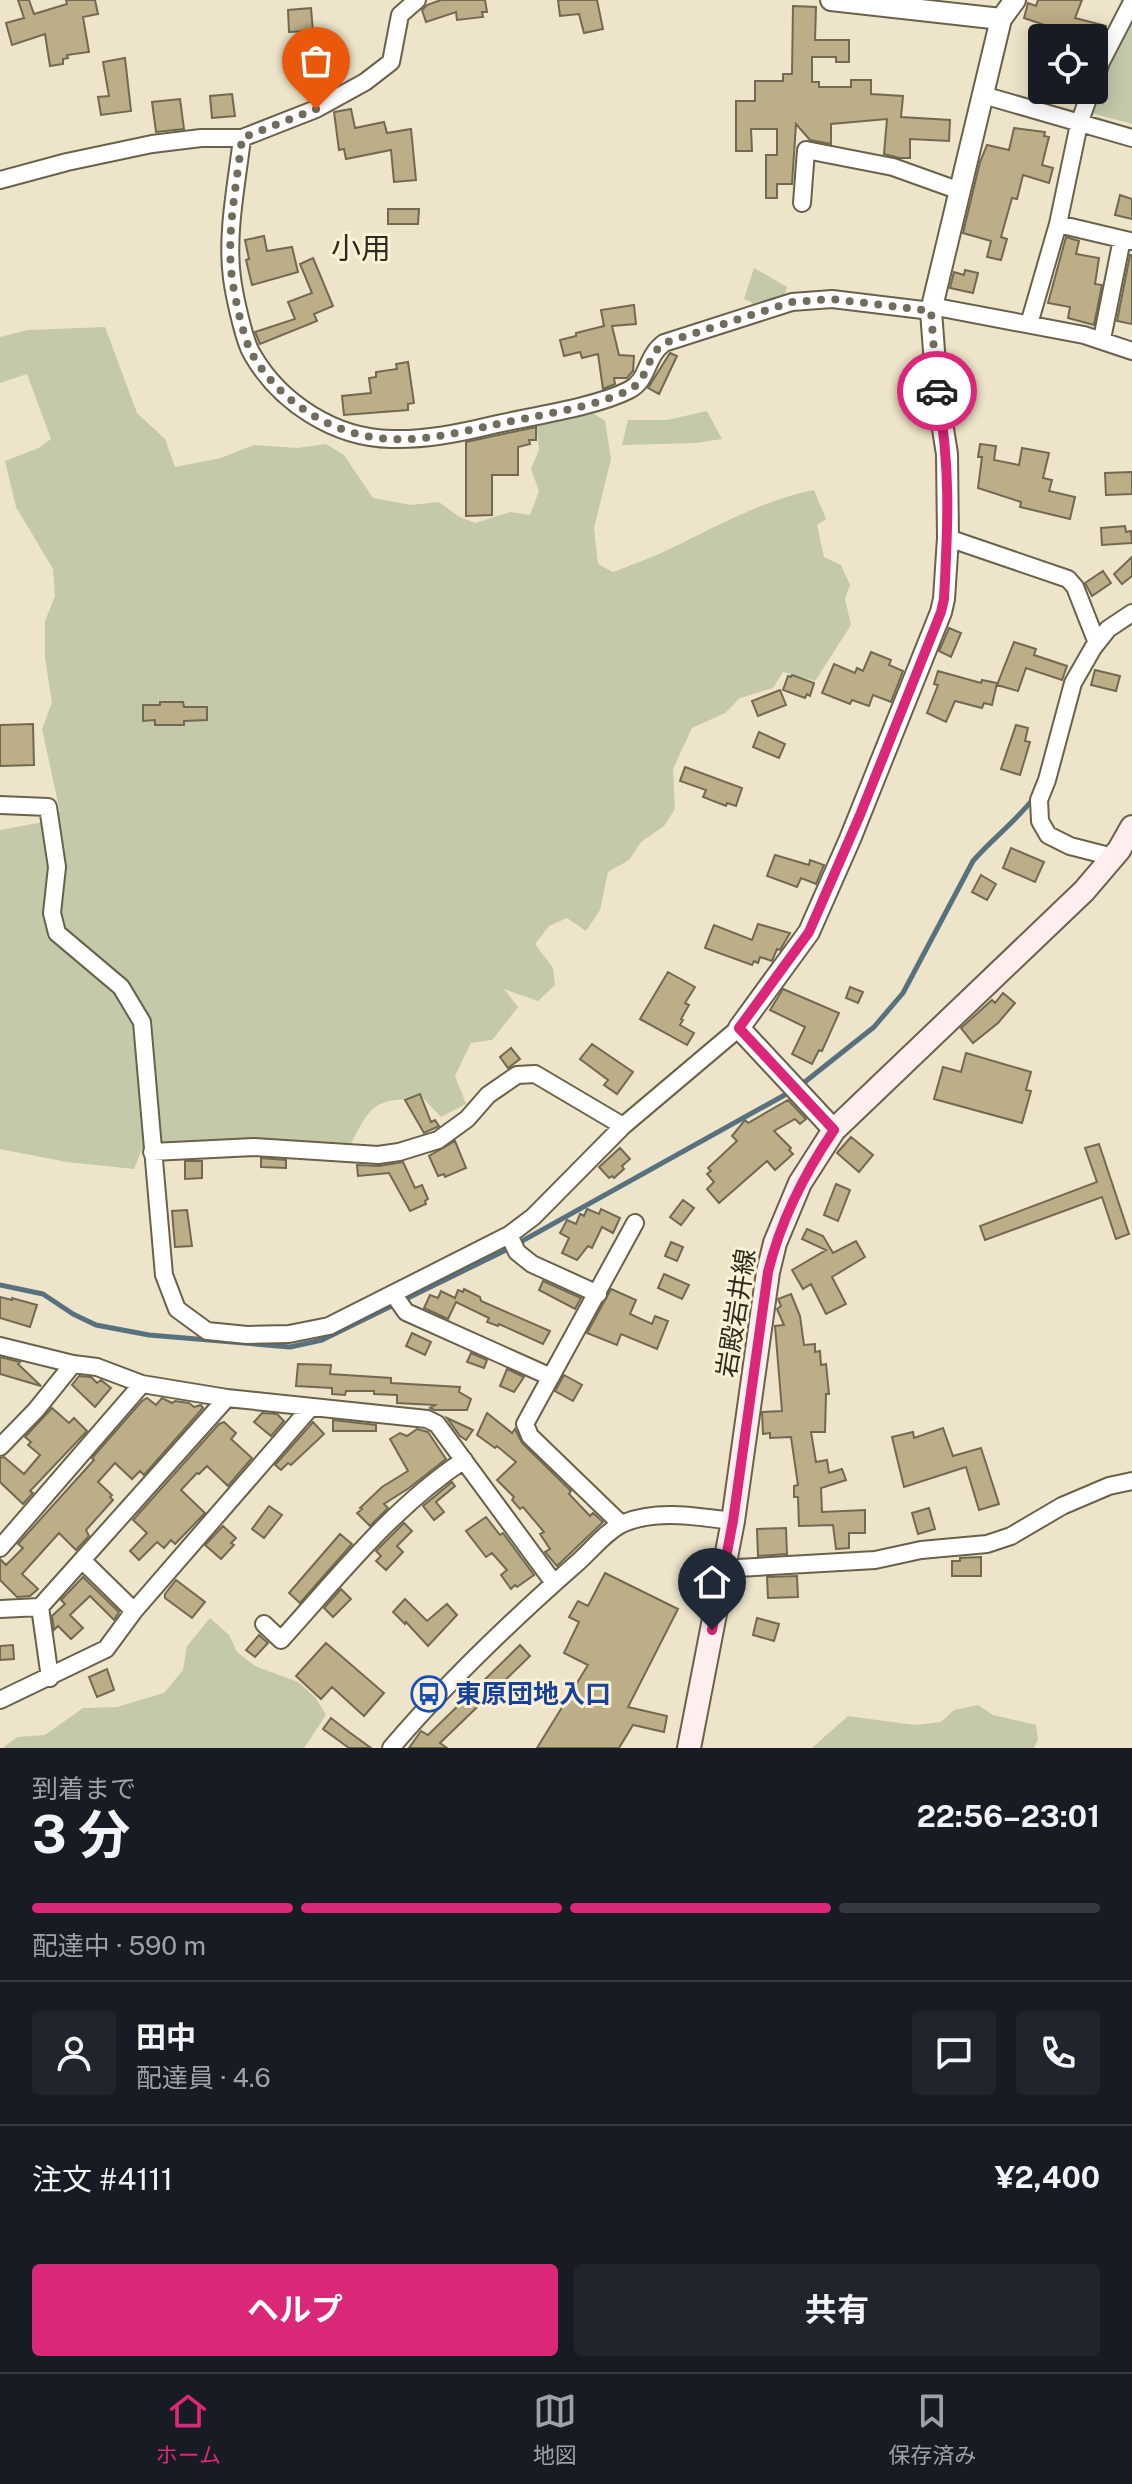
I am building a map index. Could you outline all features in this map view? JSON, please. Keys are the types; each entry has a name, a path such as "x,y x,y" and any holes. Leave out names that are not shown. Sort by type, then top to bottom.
{"main road":[{"name":"岩殿岩井線","path":"689,1748 733,1521 768,1272 775,1243 800,1183 834,1130 1084,891 1113,857 1132,827"}],"street":[{"path":"0,180 152,144 201,138 242,138 316,109 365,82 391,62 400,15 417,0"},
{"path":"831,0 1001,19"},
{"path":"0,805 48,807 57,867 52,913 57,933 121,987 142,1022 164,1275 177,1309 207,1331 247,1335 289,1334 329,1326 509,1235 533,1217 623,1126 739,1028 809,932 850,839 941,612 948,538 947,454 937,391 931,309 1001,19 1015,0"},
{"path":"1108,48 1132,2"},
{"path":"983,95 1132,138"},
{"path":"1029,324 1058,224 1086,104"},
{"path":"242,138 231,243 232,278 250,351 268,378 307,413 346,433 390,439 456,434 602,400 634,387 641,380 654,350 664,343 792,302 832,299 931,309 1102,339 1132,351"},
{"path":"802,203 806,150 893,167 960,191"},
{"path":"1058,224 1127,240 1102,339"},
{"path":"948,538 1068,579 1075,587 1097,643"},
{"path":"1113,857 1048,835 1040,821 1039,800 1073,683 1108,629 1132,613"},
{"path":"739,1028 834,1130"},
{"path":"152,1152 254,1147 378,1155 399,1152 438,1140 467,1119 488,1095 517,1075 535,1074 623,1126"},
{"path":"621,1524 530,1436 525,1424 635,1223"},
{"path":"509,1235 517,1252 532,1264 598,1294"},
{"path":"394,1295 406,1312 551,1377"},
{"path":"0,1346 97,1367 142,1384 227,1398 427,1419 437,1424 554,1583"},
{"path":"0,1447 36,1410 73,1364"},
{"path":"0,1548 142,1384"},
{"path":"0,1609 40,1607 227,1398"},
{"path":"0,1700 106,1649 134,1611 311,1407"},
{"path":"264,1624 281,1640 377,1532 432,1482 464,1460"},
{"path":"723,1572 738,1568 875,1560 921,1550 987,1544 1011,1536 1062,1506 1109,1486 1132,1481"},
{"path":"391,1748 484,1648 621,1524 652,1516 733,1521"},
{"path":"82,1560 134,1611"},
{"path":"40,1607 50,1678"}],"green space":[{"path":"1132,22 1132,124 1091,113 1094,104 1108,104 1108,69"},
{"path":"754,268 787,287 784,298 754,308 751,302 744,299"},
{"path":"105,327 137,413 165,439 175,467 221,458 254,445 297,448 326,444 344,455 373,498 411,505 439,502 458,516 475,523 510,512 530,515 539,491 531,469 539,450 536,421 590,411 605,421 611,459 594,528 598,564 613,572 760,506 814,490 826,519 817,525 824,557 841,565 850,585 845,599 851,625 815,681 783,672 773,688 740,698 725,713 692,728 673,769 675,809 664,826 641,842 629,860 608,872 600,910 586,931 567,918 549,926 535,944 553,968 555,985 538,1001 504,989 518,1007 492,1040 471,1043 455,1076 466,1104 441,1117 424,1099 395,1100 385,1102 370,1112 350,1146 142,1149 134,1169 67,1162 0,1149 0,830 38,823 60,812 42,729 52,702 45,658 45,621 55,596 53,569 16,507 5,461 39,448 51,439 27,374 0,383 0,337 28,330"},
{"path":"707,411 722,439 696,443 622,445 628,420 667,420"},
{"path":"210,1618 229,1635 237,1652 255,1666 298,1682 316,1698 326,1715 304,1748 3,1748 17,1737 45,1735 83,1708 117,1707 164,1693 183,1670 187,1646"},
{"path":"978,1705 993,1715 1036,1725 1038,1740 1034,1748 812,1748 848,1716 914,1725 941,1722 954,1710"}],"building":[{"path":"18,0 29,0 34,14 67,4 66,0 95,0 98,14 83,17 89,52 67,55 63,64 50,66 45,34 12,45 6,23 24,18"},
{"path":"441,0 485,0 487,12 482,12 483,17 457,20 456,12 426,22 422,10"},
{"path":"558,0 597,0 603,29 584,33 579,14 560,16"},
{"path":"1038,0 1082,0 1075,18 1098,24 1042,24 1024,18 1028,3 1036,6"},
{"path":"793,6 816,7 815,40 849,40 849,62 836,62 836,57 812,57 812,82 819,82 819,87 851,87 851,80 871,80 871,94 903,96 901,117 950,120 949,141 910,139 910,158 899,158 884,154 887,119 831,124 831,144 810,140 796,124 792,184 777,184 777,198 766,198 766,155 777,155 777,129 751,129 752,151 736,151 736,101 755,101 755,81 783,81 783,74 792,74"},
{"path":"311,8 313,31 289,32 288,10"},
{"path":"125,58 131,111 101,115 98,97 109,96 103,62"},
{"path":"232,94 235,116 212,118 210,96"},
{"path":"180,99 184,129 156,132 152,102"},
{"path":"351,109 355,128 384,122 387,133 411,129 416,180 394,182 391,150 346,159 344,149 339,150 334,112"},
{"path":"1014,128 1045,132 1044,136 1049,137 1042,165 1053,168 1049,183 1023,175 1017,199 1012,198 1001,237 1007,239 1001,260 987,257 991,241 963,233 987,145 1009,150"},
{"path":"1120,195 1132,199 1132,219 1115,215"},
{"path":"388,209 419,209 418,224 388,224"},
{"path":"264,236 267,251 292,247 298,272 252,285 245,240"},
{"path":"1066,237 1079,241 1076,254 1099,258 1095,284 1102,285 1094,325 1068,318 1070,307 1048,303"},
{"path":"1132,255 1132,324 1117,321"},
{"path":"313,258 333,306 314,314 317,321 260,344 255,332 295,319 288,302 312,293 300,264"},
{"path":"965,270 978,273 973,293 950,288 954,272 964,275"},
{"path":"634,305 636,324 612,326 619,355 634,356 633,371 627,378 614,378 615,384 603,389 598,354 582,358 580,352 564,356 560,340 604,326 601,310"},
{"path":"670,353 677,356 659,394 648,388"},
{"path":"408,362 414,403 408,404 408,410 344,415 342,396 371,393 369,378 376,377 376,372 397,369 396,364"},
{"path":"536,427 536,440 529,440 530,444 518,447 518,475 492,475 492,515 466,516 466,442"},
{"path":"980,444 996,446 994,460 1019,465 1022,448 1049,453 1043,478 1052,480 1049,491 1075,497 1070,519 1020,507 1021,502 978,488 982,457 978,457"},
{"path":"1132,472 1132,494 1106,495 1105,473"},
{"path":"1125,526 1126,532 1131,531 1132,543 1102,545 1101,528"},
{"path":"1132,557 1132,576 1122,584 1114,574"},
{"path":"1103,571 1111,583 1092,596 1085,583"},
{"path":"949,628 961,633 951,657 939,651"},
{"path":"1014,642 1036,649 1034,655 1067,666 1062,680 1026,668 1018,691 997,685"},
{"path":"871,652 891,660 889,665 903,671 891,702 873,695 869,706 852,700 850,704 822,693 834,664 855,673 857,668 863,671"},
{"path":"1095,670 1120,676 1116,691 1091,685"},
{"path":"938,671 981,683 982,680 997,683 992,705 984,703 982,708 955,701 946,722 927,713 938,685 934,684"},
{"path":"788,676 814,683 810,696 807,694 805,698 783,690"},
{"path":"780,690 786,705 758,716 752,701"},
{"path":"160,702 183,702 184,707 207,707 207,720 184,721 184,725 155,725 155,720 143,721 143,705 160,705"},
{"path":"33,724 34,765 0,766 0,725"},
{"path":"1016,725 1028,728 1025,741 1030,742 1020,775 1001,769"},
{"path":"759,732 785,744 779,758 753,747"},
{"path":"685,767 742,788 736,806 727,803 726,806 703,797 706,790 680,781"},
{"path":"1011,848 1044,862 1035,882 1003,868"},
{"path":"775,855 809,865 810,860 824,865 816,884 801,878 797,887 767,876"},
{"path":"981,875 996,884 987,900 972,892"},
{"path":"758,924 790,933 772,961 760,957 758,963 754,961 752,965 705,948 714,925 752,940"},
{"path":"668,972 695,987 685,1003 689,1005 680,1025 694,1033 687,1045 640,1019"},
{"path":"850,987 863,992 858,1003 846,998"},
{"path":"783,989 839,1013 822,1051 819,1050 812,1064 792,1054 805,1027 770,1010"},
{"path":"1003,993 1015,1003 998,1023 973,1043 961,1028 992,1000 995,1003"},
{"path":"592,1044 633,1072 617,1094 604,1085 608,1080 580,1059"},
{"path":"511,1048 520,1059 508,1068 500,1057"},
{"path":"966,1053 1031,1072 1026,1090 1031,1091 1022,1123 934,1099 943,1067 961,1072"},
{"path":"420,1094 431,1122 435,1120 439,1126 424,1133 405,1100"},
{"path":"788,1100 806,1119 800,1124 795,1119 774,1131 793,1154 775,1170 767,1161 719,1203 707,1189 714,1182 707,1174 711,1171 708,1168 737,1141 732,1136 745,1120 748,1123"},
{"path":"851,1137 873,1155 859,1172 837,1153"},
{"path":"455,1141 466,1168 445,1177 444,1174 438,1176 429,1156"},
{"path":"1099,1144 1129,1234 1116,1239 1102,1197 985,1240 980,1226 1097,1182 1085,1148"},
{"path":"620,1148 630,1159 622,1166 624,1169 614,1178 609,1178 599,1167"},
{"path":"261,1158 286,1160 286,1168 261,1167"},
{"path":"185,1161 202,1161 202,1178 185,1179"},
{"path":"403,1162 415,1188 422,1185 428,1199 426,1204 410,1211 389,1173 358,1176 357,1165 379,1166"},
{"path":"836,1184 850,1190 838,1221 824,1215"},
{"path":"683,1200 694,1208 681,1225 670,1217"},
{"path":"587,1209 599,1214 601,1209 620,1218 613,1233 602,1227 592,1248 588,1246 577,1260 562,1253 569,1238 560,1233 567,1220 576,1224 580,1214 584,1216"},
{"path":"187,1210 192,1246 175,1247 172,1211"},
{"path":"807,1229 823,1236 833,1253 856,1241 865,1257 832,1277 846,1304 826,1314 811,1284 803,1289 792,1270 826,1250 802,1239"},
{"path":"671,1242 683,1247 677,1261 665,1256"},
{"path":"664,1274 689,1285 682,1299 658,1288"},
{"path":"543,1281 581,1298 575,1309 539,1290"},
{"path":"464,1289 480,1297 481,1301 550,1331 543,1344 499,1324 487,1322 489,1318 456,1302 448,1319 424,1308 430,1295 438,1298 441,1291 455,1298 458,1290 463,1292"},
{"path":"611,1289 636,1300 630,1314 652,1324 655,1316 668,1321 657,1349 621,1334 617,1345 587,1333"},
{"path":"791,1294 800,1316 804,1345 815,1344 815,1352 820,1351 821,1365 826,1364 829,1394 826,1394 825,1432 811,1432 816,1462 827,1460 829,1473 842,1469 846,1480 821,1488 822,1512 865,1510 865,1533 849,1533 849,1548 836,1549 833,1525 799,1526 798,1497 794,1497 794,1486 798,1485 791,1437 770,1438 770,1433 763,1434 762,1412 782,1411 775,1326 784,1325 777,1309 781,1306 778,1299"},
{"path":"0,1297 37,1305 30,1327 0,1318"},
{"path":"412,1333 431,1342 425,1355 406,1346"},
{"path":"471,1353 487,1360 484,1368 467,1362"},
{"path":"0,1357 20,1362 18,1364 41,1386 0,1374"},
{"path":"298,1364 331,1365 330,1374 391,1378 391,1383 460,1387 459,1392 471,1399 467,1410 434,1410 430,1408 435,1405 397,1403 397,1395 374,1394 374,1391 332,1394 332,1388 296,1386"},
{"path":"507,1369 524,1377 514,1392 500,1386"},
{"path":"564,1375 582,1385 573,1401 555,1391"},
{"path":"79,1376 91,1377 97,1383 101,1380 111,1388 95,1407 72,1385"},
{"path":"147,1398 156,1405 162,1398 172,1403 189,1403 203,1408 144,1475 140,1471 132,1479 115,1463 98,1482 112,1495 113,1500 86,1530 89,1536 76,1550 59,1533 22,1574 38,1589 30,1596 17,1597 0,1580 0,1559 6,1565 23,1548 18,1544"},
{"path":"52,1408 69,1423 74,1418 87,1431 30,1491 33,1493 23,1504 0,1482 0,1458 4,1457 24,1474 40,1455 28,1445 31,1442 25,1437"},
{"path":"262,1413 277,1414 284,1421 271,1436 254,1422"},
{"path":"487,1413 512,1433 515,1429 522,1443 571,1491 569,1494 590,1516 593,1513 603,1522 557,1566 545,1552 550,1549 540,1534 544,1532 497,1480 516,1462 477,1435"},
{"path":"447,1418 473,1430 466,1440 460,1436"},
{"path":"333,1420 376,1425 376,1431 333,1431"},
{"path":"224,1422 236,1433 231,1439 252,1458 228,1486 207,1466 197,1473 181,1490 205,1513 175,1544 171,1540 164,1548 157,1542 139,1560 130,1551 147,1533 133,1520"},
{"path":"313,1422 324,1434 291,1465 288,1463 281,1470 275,1465"},
{"path":"943,1428 953,1456 981,1448 999,1504 979,1510 966,1467 904,1487 892,1437 913,1432 914,1438"},
{"path":"417,1429 428,1432 446,1459 384,1504 388,1508 370,1526 357,1513 360,1508 382,1487 408,1471 390,1439 400,1433 407,1436"},
{"path":"452,1482 455,1486 436,1502 444,1512 434,1520 423,1506"},
{"path":"269,1506 282,1515 264,1538 252,1529"},
{"path":"929,1508 935,1529 918,1534 912,1513"},
{"path":"486,1517 500,1535 503,1533 534,1575 517,1587 515,1585 511,1589 501,1575 507,1570 492,1553 486,1557 466,1531"},
{"path":"404,1523 412,1531 397,1546 403,1552 386,1570 376,1561 381,1556 376,1551"},
{"path":"223,1526 236,1538 231,1543 234,1545 221,1559 205,1545"},
{"path":"786,1528 787,1554 758,1556 757,1529"},
{"path":"340,1534 352,1544 300,1603 289,1593"},
{"path":"981,1557 981,1576 952,1576 952,1561"},
{"path":"605,1573 678,1609 628,1707 667,1716 664,1732 633,1725 619,1748 537,1748 588,1665 564,1653 579,1622 569,1617 578,1601 588,1606"},
{"path":"797,1576 798,1597 768,1598 767,1577"},
{"path":"83,1577 119,1612 114,1620 90,1596 70,1615 83,1628 71,1639 58,1626 54,1630 52,1616 65,1604 61,1600"},
{"path":"176,1580 205,1602 192,1618 165,1598"},
{"path":"341,1589 351,1599 333,1617 324,1608"},
{"path":"405,1599 427,1621 447,1604 457,1615 428,1646 393,1612"},
{"path":"757,1618 779,1624 774,1641 753,1635"},
{"path":"259,1635 268,1643 255,1657 246,1650"},
{"path":"326,1643 384,1693 364,1716 332,1687 321,1699 296,1676"},
{"path":"13,1645 14,1659 0,1660 0,1646"},
{"path":"520,1645 530,1656 440,1743 447,1748 409,1748 421,1731 428,1735"},
{"path":"107,1669 114,1690 97,1697 89,1677"},
{"path":"331,1718 371,1748 349,1748 323,1729"}],"waterway":[{"path":"801,1085 874,1027 903,993 973,861 1033,799"},
{"path":"0,1285 43,1294 96,1325 149,1335 290,1347 322,1340 506,1250 790,1092"}],"way so far":[{"path":"316,109 242,138 231,243 232,278 250,351 268,378 307,413 346,433 390,439 456,434 602,400 634,387 641,380 654,350 664,343 792,302 832,299 931,311 937,391"}],"place":[{"name":"東原団地入口","path":"429,1694"}],"district":[{"name":"小用","path":"361,249"}],"route":[{"path":"712,1630 733,1521 768,1272 775,1243 800,1183 834,1130 739,1028 809,932 920,670 941,612 949,500 947,454 937,391"}]}
